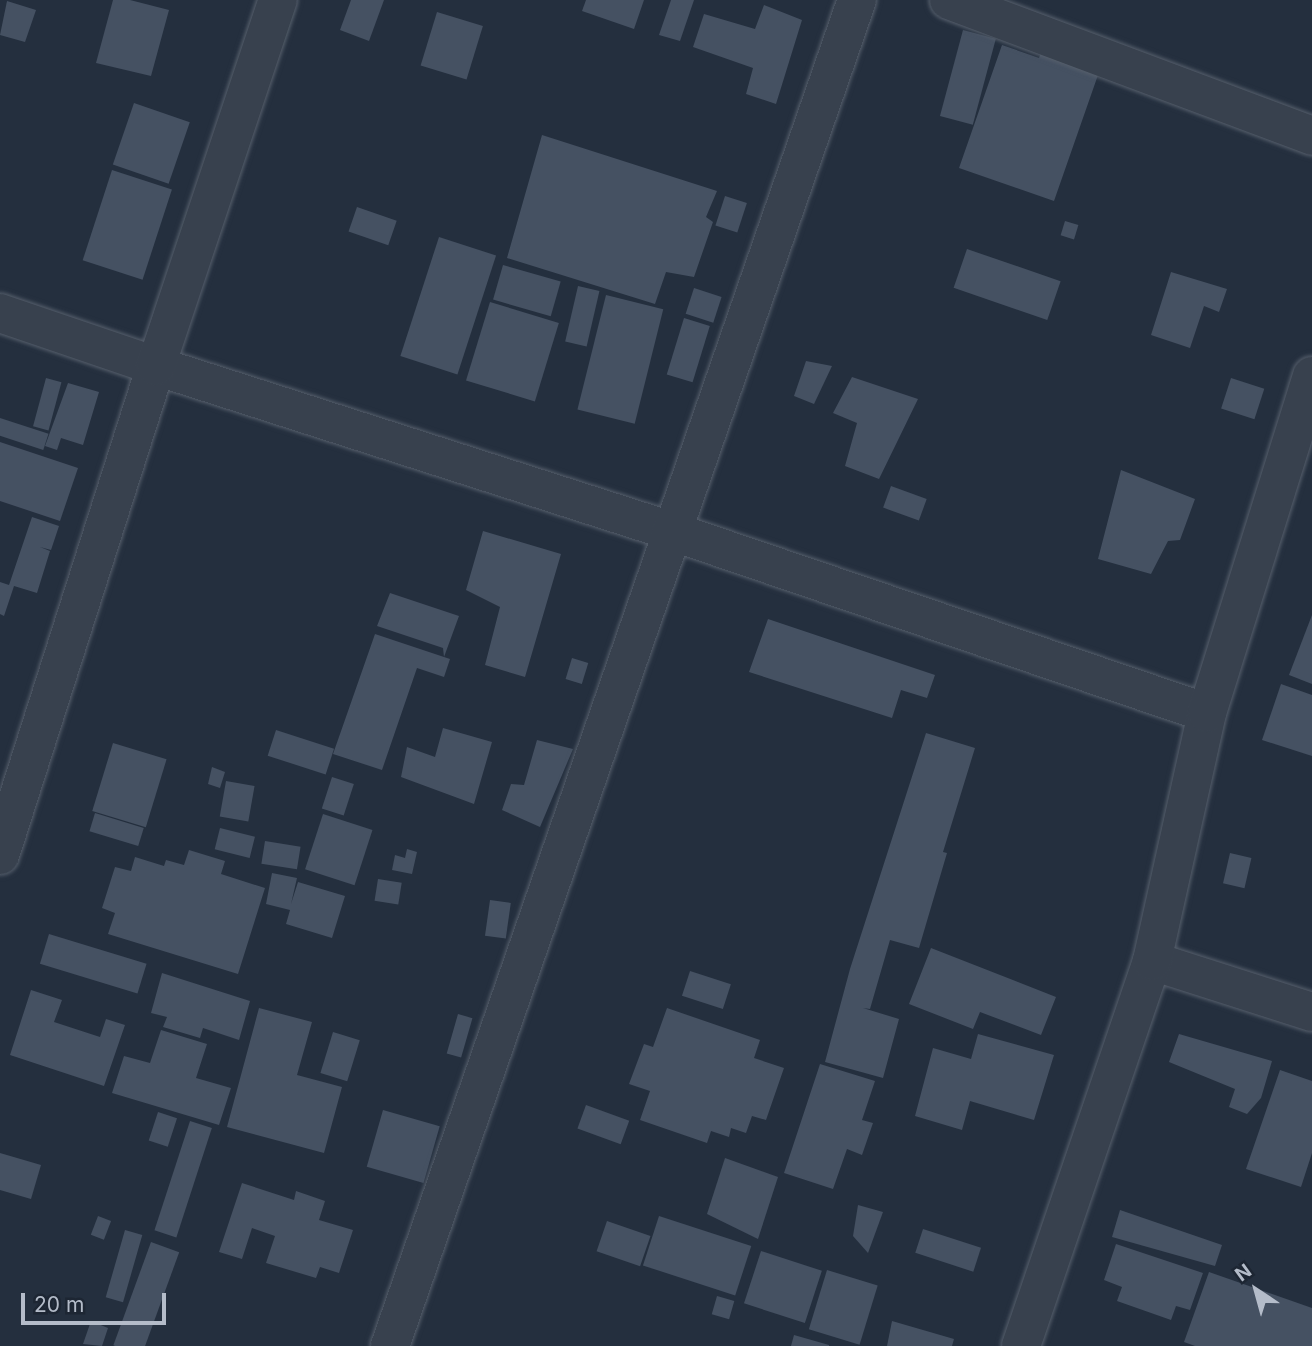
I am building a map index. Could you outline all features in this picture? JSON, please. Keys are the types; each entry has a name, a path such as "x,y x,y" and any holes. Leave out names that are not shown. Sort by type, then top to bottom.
{"street":[{"path":"0,855 156,366 278,0"},
{"path":"390,1346 857,0"},
{"path":"949,0 1312,136"},
{"path":"0,313 156,366 671,531 1207,713"},
{"path":"1021,1346 1152,961 1207,713 1309,397"},
{"path":"1152,961 1312,1012"}],"building":[{"path":"113,0 130,0 169,10 151,76 96,63"},
{"path":"351,0 384,0 369,41 340,30"},
{"path":"586,0 644,0 634,29 582,11"},
{"path":"671,0 694,0 680,41 659,35"},
{"path":"7,1 36,10 25,42 0,35"},
{"path":"764,5 802,20 776,104 746,94 753,68 693,47 704,14 755,29"},
{"path":"437,12 483,26 467,80 421,66"},
{"path":"963,30 996,39 973,125 940,116"},
{"path":"1045,42 1098,75 1054,201 959,168 1002,45 1039,58"},
{"path":"134,103 190,122 169,184 113,164"},
{"path":"542,135 717,191 706,217 713,222 694,277 666,272 655,304 507,258"},
{"path":"112,170 172,189 143,280 83,260"},
{"path":"725,196 747,203 737,233 715,225"},
{"path":"357,207 397,221 388,245 349,232"},
{"path":"1065,221 1078,225 1074,239 1061,235"},
{"path":"439,237 496,256 457,374 400,356"},
{"path":"967,249 1061,281 1047,320 954,288"},
{"path":"503,265 561,282 551,316 493,300"},
{"path":"1171,272 1227,289 1219,312 1204,306 1190,348 1151,335"},
{"path":"578,286 599,291 587,346 565,342"},
{"path":"694,288 722,297 713,323 686,314"},
{"path":"606,295 663,309 635,424 577,409"},
{"path":"490,302 559,323 535,401 466,380"},
{"path":"684,318 710,326 693,382 667,374"},
{"path":"806,361 832,366 814,404 794,396"},
{"path":"852,377 918,399 879,479 845,466 857,423 833,413"},
{"path":"46,378 61,382 49,430 33,426"},
{"path":"1231,378 1264,389 1254,419 1221,408"},
{"path":"68,383 99,392 83,445 61,438 57,450 45,446"},
{"path":"0,418 49,434 43,450 0,436"},
{"path":"0,442 78,468 60,521 0,501"},
{"path":"1121,470 1195,499 1180,540 1168,541 1151,574 1098,559"},
{"path":"891,486 927,499 919,521 883,508"},
{"path":"32,517 59,526 51,550 40,547 50,551 37,593 14,586 4,616 0,614 0,582 9,585"},
{"path":"483,531 561,554 525,677 485,665 500,607 466,590"},
{"path":"390,593 459,616 444,657 443,648 377,626"},
{"path":"1312,615 1312,684 1289,675"},
{"path":"768,619 935,675 927,698 901,690 892,718 749,672"},
{"path":"375,634 450,659 444,677 417,668 382,770 333,754"},
{"path":"572,658 588,663 582,684 566,679"},
{"path":"1281,684 1312,695 1312,756 1262,740"},
{"path":"443,728 492,742 474,804 401,777 407,747 435,757"},
{"path":"276,730 334,749 326,775 268,756"},
{"path":"926,733 975,748 943,852 947,853 919,948 890,940 870,1009 863,1008 899,1019 883,1078 825,1062 850,969"},
{"path":"537,740 573,749 540,827 502,810 511,784 524,785"},
{"path":"113,743 167,759 146,827 92,811"},
{"path":"212,767 225,772 220,788 208,784"},
{"path":"332,777 354,784 344,815 322,808"},
{"path":"226,781 255,786 248,821 220,816"},
{"path":"95,813 144,828 138,846 89,831"},
{"path":"323,814 372,830 355,885 305,869"},
{"path":"220,828 255,837 250,858 215,849"},
{"path":"265,841 301,847 297,869 261,864"},
{"path":"407,849 417,852 412,874 392,870 395,855 405,858"},
{"path":"189,850 225,861 221,874 265,888 238,974 108,934 115,913 102,908 115,867 131,871 135,857 164,866 166,860 184,865"},
{"path":"1230,853 1251,858 1244,888 1223,883"},
{"path":"272,873 297,878 291,904 298,882 345,896 332,938 286,924 290,910 266,904"},
{"path":"378,879 402,883 398,904 375,901"},
{"path":"490,900 511,903 506,939 485,936"},
{"path":"49,934 147,964 137,993 40,964"},
{"path":"931,948 1056,997 1041,1035 980,1012 973,1029 909,1004"},
{"path":"690,971 731,984 723,1009 682,996"},
{"path":"162,973 250,1001 239,1040 203,1028 200,1038 163,1027 167,1017 151,1013"},
{"path":"31,990 62,1000 54,1022 100,1037 106,1019 125,1025 104,1086 10,1055"},
{"path":"259,1008 312,1022 297,1075 342,1087 324,1153 227,1127"},
{"path":"667,1008 760,1040 754,1058 784,1068 766,1120 752,1116 746,1133 731,1128 729,1137 711,1131 707,1143 640,1120 650,1091 629,1084 644,1044 653,1047"},
{"path":"458,1014 472,1018 461,1058 447,1053"},
{"path":"161,1030 207,1044 196,1078 231,1088 219,1125 112,1093 124,1056 150,1063"},
{"path":"333,1032 360,1040 347,1081 320,1073"},
{"path":"978,1034 1054,1055 1034,1120 970,1101 962,1130 915,1116 933,1048 971,1059"},
{"path":"1179,1034 1272,1061 1261,1098 1247,1114 1229,1107 1235,1089 1169,1062"},
{"path":"820,1064 875,1081 862,1120 873,1123 862,1155 847,1149 833,1189 784,1173"},
{"path":"1280,1070 1312,1081 1312,1153 1301,1187 1246,1169"},
{"path":"586,1105 629,1121 621,1144 577,1128"},
{"path":"383,1110 440,1126 423,1183 367,1167"},
{"path":"158,1112 177,1118 168,1147 149,1141"},
{"path":"190,1121 212,1128 176,1237 154,1230"},
{"path":"0,1153 41,1165 31,1199 0,1190"},
{"path":"725,1158 778,1177 758,1239 707,1214"},
{"path":"242,1183 294,1200 296,1191 325,1201 319,1220 353,1230 339,1273 320,1267 316,1278 266,1263 275,1236 252,1228 242,1259 219,1252"},
{"path":"858,1205 883,1212 868,1253 853,1236"},
{"path":"1120,1210 1222,1245 1215,1266 1112,1237"},
{"path":"98,1216 111,1221 104,1240 91,1235"},
{"path":"659,1216 751,1246 735,1295 643,1265"},
{"path":"607,1221 650,1236 640,1266 597,1251"},
{"path":"923,1229 981,1248 973,1272 915,1253"},
{"path":"125,1230 142,1235 123,1302 106,1297"},
{"path":"151,1242 179,1252 145,1346 113,1345"},
{"path":"1116,1244 1203,1273 1190,1310 1176,1306 1171,1320 1117,1301 1122,1287 1104,1280"},
{"path":"761,1251 822,1271 805,1323 744,1303"},
{"path":"827,1270 878,1285 860,1345 809,1329"},
{"path":"1209,1272 1312,1308 1312,1346 1195,1346 1184,1342"},
{"path":"717,1296 734,1301 729,1319 712,1314"},
{"path":"91,1321 108,1328 102,1346 83,1344"},
{"path":"892,1321 954,1339 952,1346 887,1346"},
{"path":"794,1335 829,1345 829,1346 791,1346"}]}
